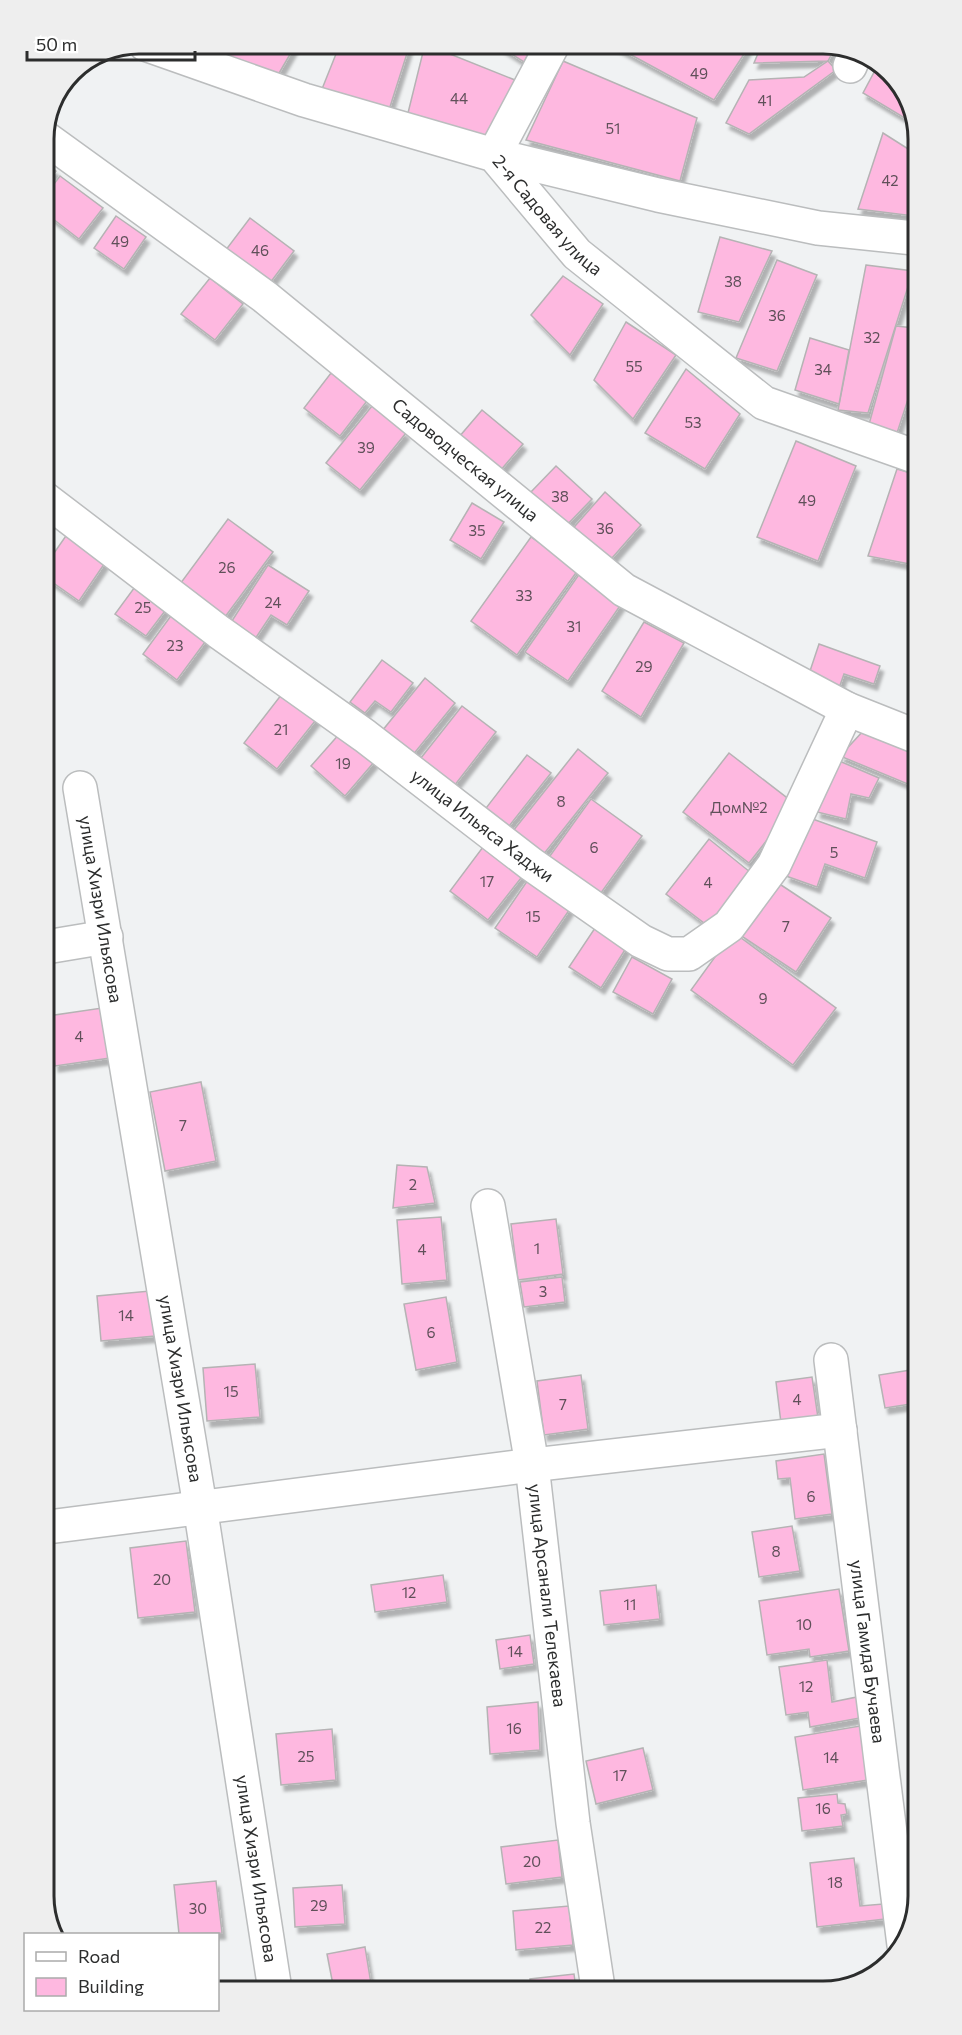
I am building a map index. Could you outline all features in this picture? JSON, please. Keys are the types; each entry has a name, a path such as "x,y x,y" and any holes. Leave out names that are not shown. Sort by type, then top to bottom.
{"street":[{"name":"2-я Садовая улица","path":"178,54 304,100 494,155 577,254 764,403 908,454"},
{"path":"548,54 494,155 658,195 818,228 908,237"},
{"name":"Садоводческая улица","path":"54,144 265,297 624,590 847,709 908,733"},
{"name":"улица Ильяса Хаджи","path":"54,507 219,632 365,736 531,864 641,941 668,954 689,954 729,926 768,874 847,709"},
{"name":"улица Хизри Ильясова","path":"80,788 200,1506 274,1981"},
{"path":"54,946 106,937"},
{"name":"улица Арсанали Телекаева","path":"488,1206 532,1465 573,1823 597,1981"},
{"name":"улица Гамида Бучаева","path":"831,1360 901,1928"},
{"path":"54,1526 532,1465 840,1430"}],"building":[{"path":"219,54 290,54 278,75"},
{"path":"336,54 407,54 389,110 322,89"},
{"path":"423,54 450,54 515,80 486,140 407,117"},
{"path":"512,54 528,54 524,62"},
{"path":"629,54 744,54 714,100"},
{"path":"758,54 831,55 828,61 754,63"},
{"path":"563,61 697,118 680,181 526,140"},
{"path":"828,61 836,70 749,134 726,123 749,80 804,77"},
{"path":"874,72 897,97 905,118 863,93"},
{"path":"883,133 908,149 908,215 858,209"},
{"path":"60,176 103,208 79,239 54,220 54,184"},
{"path":"116,216 146,237 124,269 94,248"},
{"path":"250,218 294,251 270,283 225,251"},
{"path":"720,237 772,251 739,322 698,312"},
{"path":"777,260 817,275 777,371 736,358"},
{"path":"866,265 908,270 908,287 868,413 838,410"},
{"path":"563,276 603,304 570,355 531,315"},
{"path":"210,278 243,304 215,340 181,314"},
{"path":"626,322 676,355 633,419 594,380"},
{"path":"896,326 908,327 908,399 897,433 868,428"},
{"path":"810,338 849,350 839,404 795,390"},
{"path":"686,369 740,414 705,469 645,433"},
{"path":"331,373 367,401 340,436 304,408"},
{"path":"372,406 406,433 360,490 326,463"},
{"path":"482,410 523,444 500,471 459,437"},
{"path":"796,441 856,466 818,561 757,537"},
{"path":"556,466 592,499 564,528 529,494"},
{"path":"897,469 908,472 908,564 868,556"},
{"path":"605,492 641,525 605,566 568,534"},
{"path":"472,503 504,522 481,559 450,540"},
{"path":"228,519 273,552 225,617 180,584"},
{"path":"70,530 109,557 79,601 54,583 54,553"},
{"path":"531,537 578,570 517,655 471,621"},
{"path":"268,565 309,591 287,625 271,615 253,642 228,627"},
{"path":"580,573 622,603 568,681 525,652"},
{"path":"140,580 171,603 146,636 115,614"},
{"path":"173,613 208,638 177,680 143,654"},
{"path":"644,622 684,643 641,717 602,691"},
{"path":"819,644 880,666 874,684 844,674 838,691 807,680"},
{"path":"382,660 413,683 391,712 375,701 365,713 350,702"},
{"path":"425,678 455,703 412,756 382,731"},
{"path":"285,690 319,716 277,769 244,743"},
{"path":"462,706 496,732 451,790 417,763"},
{"path":"865,729 908,745 908,784 840,756"},
{"path":"341,732 375,761 345,796 311,766"},
{"path":"578,749 608,773 543,855 513,831"},
{"path":"729,753 795,804 749,863 683,812"},
{"path":"527,755 551,773 506,830 483,812"},
{"path":"830,757 879,778 869,798 851,794 846,819 817,812"},
{"path":"591,799 642,836 598,897 547,860"},
{"path":"807,817 877,842 865,878 825,864 817,887 786,876"},
{"path":"709,839 750,872 708,926 666,894"},
{"path":"486,843 525,873 488,920 450,891"},
{"path":"530,877 572,906 537,957 495,928"},
{"path":"775,881 831,918 796,972 740,935"},
{"path":"597,925 628,945 601,988 569,967"},
{"path":"733,932 836,1008 793,1065 691,990"},
{"path":"632,957 672,979 653,1014 613,992"},
{"path":"102,1008 110,1058 55,1066 54,1015"},
{"path":"201,1082 216,1161 165,1171 150,1092"},
{"path":"397,1165 427,1167 435,1203 393,1208"},
{"path":"441,1217 447,1280 402,1284 397,1220"},
{"path":"556,1219 563,1274 518,1280 511,1224"},
{"path":"562,1277 565,1302 524,1307 520,1282"},
{"path":"150,1291 155,1336 101,1341 97,1296"},
{"path":"446,1297 457,1362 416,1370 404,1304"},
{"path":"255,1364 260,1417 207,1421 203,1368"},
{"path":"908,1370 908,1404 885,1408 879,1375"},
{"path":"581,1375 588,1429 544,1435 537,1381"},
{"path":"812,1377 818,1418 781,1423 776,1382"},
{"path":"824,1454 832,1514 795,1519 790,1478 778,1479 776,1461"},
{"path":"792,1526 800,1571 759,1577 752,1532"},
{"path":"186,1541 195,1612 138,1618 130,1548"},
{"path":"443,1575 447,1602 375,1612 371,1585"},
{"path":"656,1585 660,1619 604,1625 600,1591"},
{"path":"839,1589 849,1651 810,1657 809,1649 767,1655 759,1601"},
{"path":"530,1635 534,1664 500,1669 496,1640"},
{"path":"827,1660 832,1702 857,1697 860,1718 810,1727 808,1712 786,1715 779,1667"},
{"path":"538,1702 540,1750 490,1754 487,1707"},
{"path":"860,1726 868,1780 803,1790 795,1737"},
{"path":"332,1729 336,1780 281,1785 276,1734"},
{"path":"643,1748 653,1790 596,1804 586,1761"},
{"path":"837,1794 838,1803 845,1804 847,1814 841,1815 843,1826 802,1831 798,1798"},
{"path":"558,1840 562,1877 506,1884 501,1847"},
{"path":"854,1858 860,1906 883,1904 885,1919 817,1927 810,1863"},
{"path":"216,1881 222,1933 179,1933 174,1885"},
{"path":"342,1885 345,1924 295,1927 293,1888"},
{"path":"569,1906 573,1945 516,1950 513,1911"},
{"path":"365,1947 371,1981 332,1981 327,1954"},
{"path":"574,1974 575,1981 530,1981 530,1979"}]}
